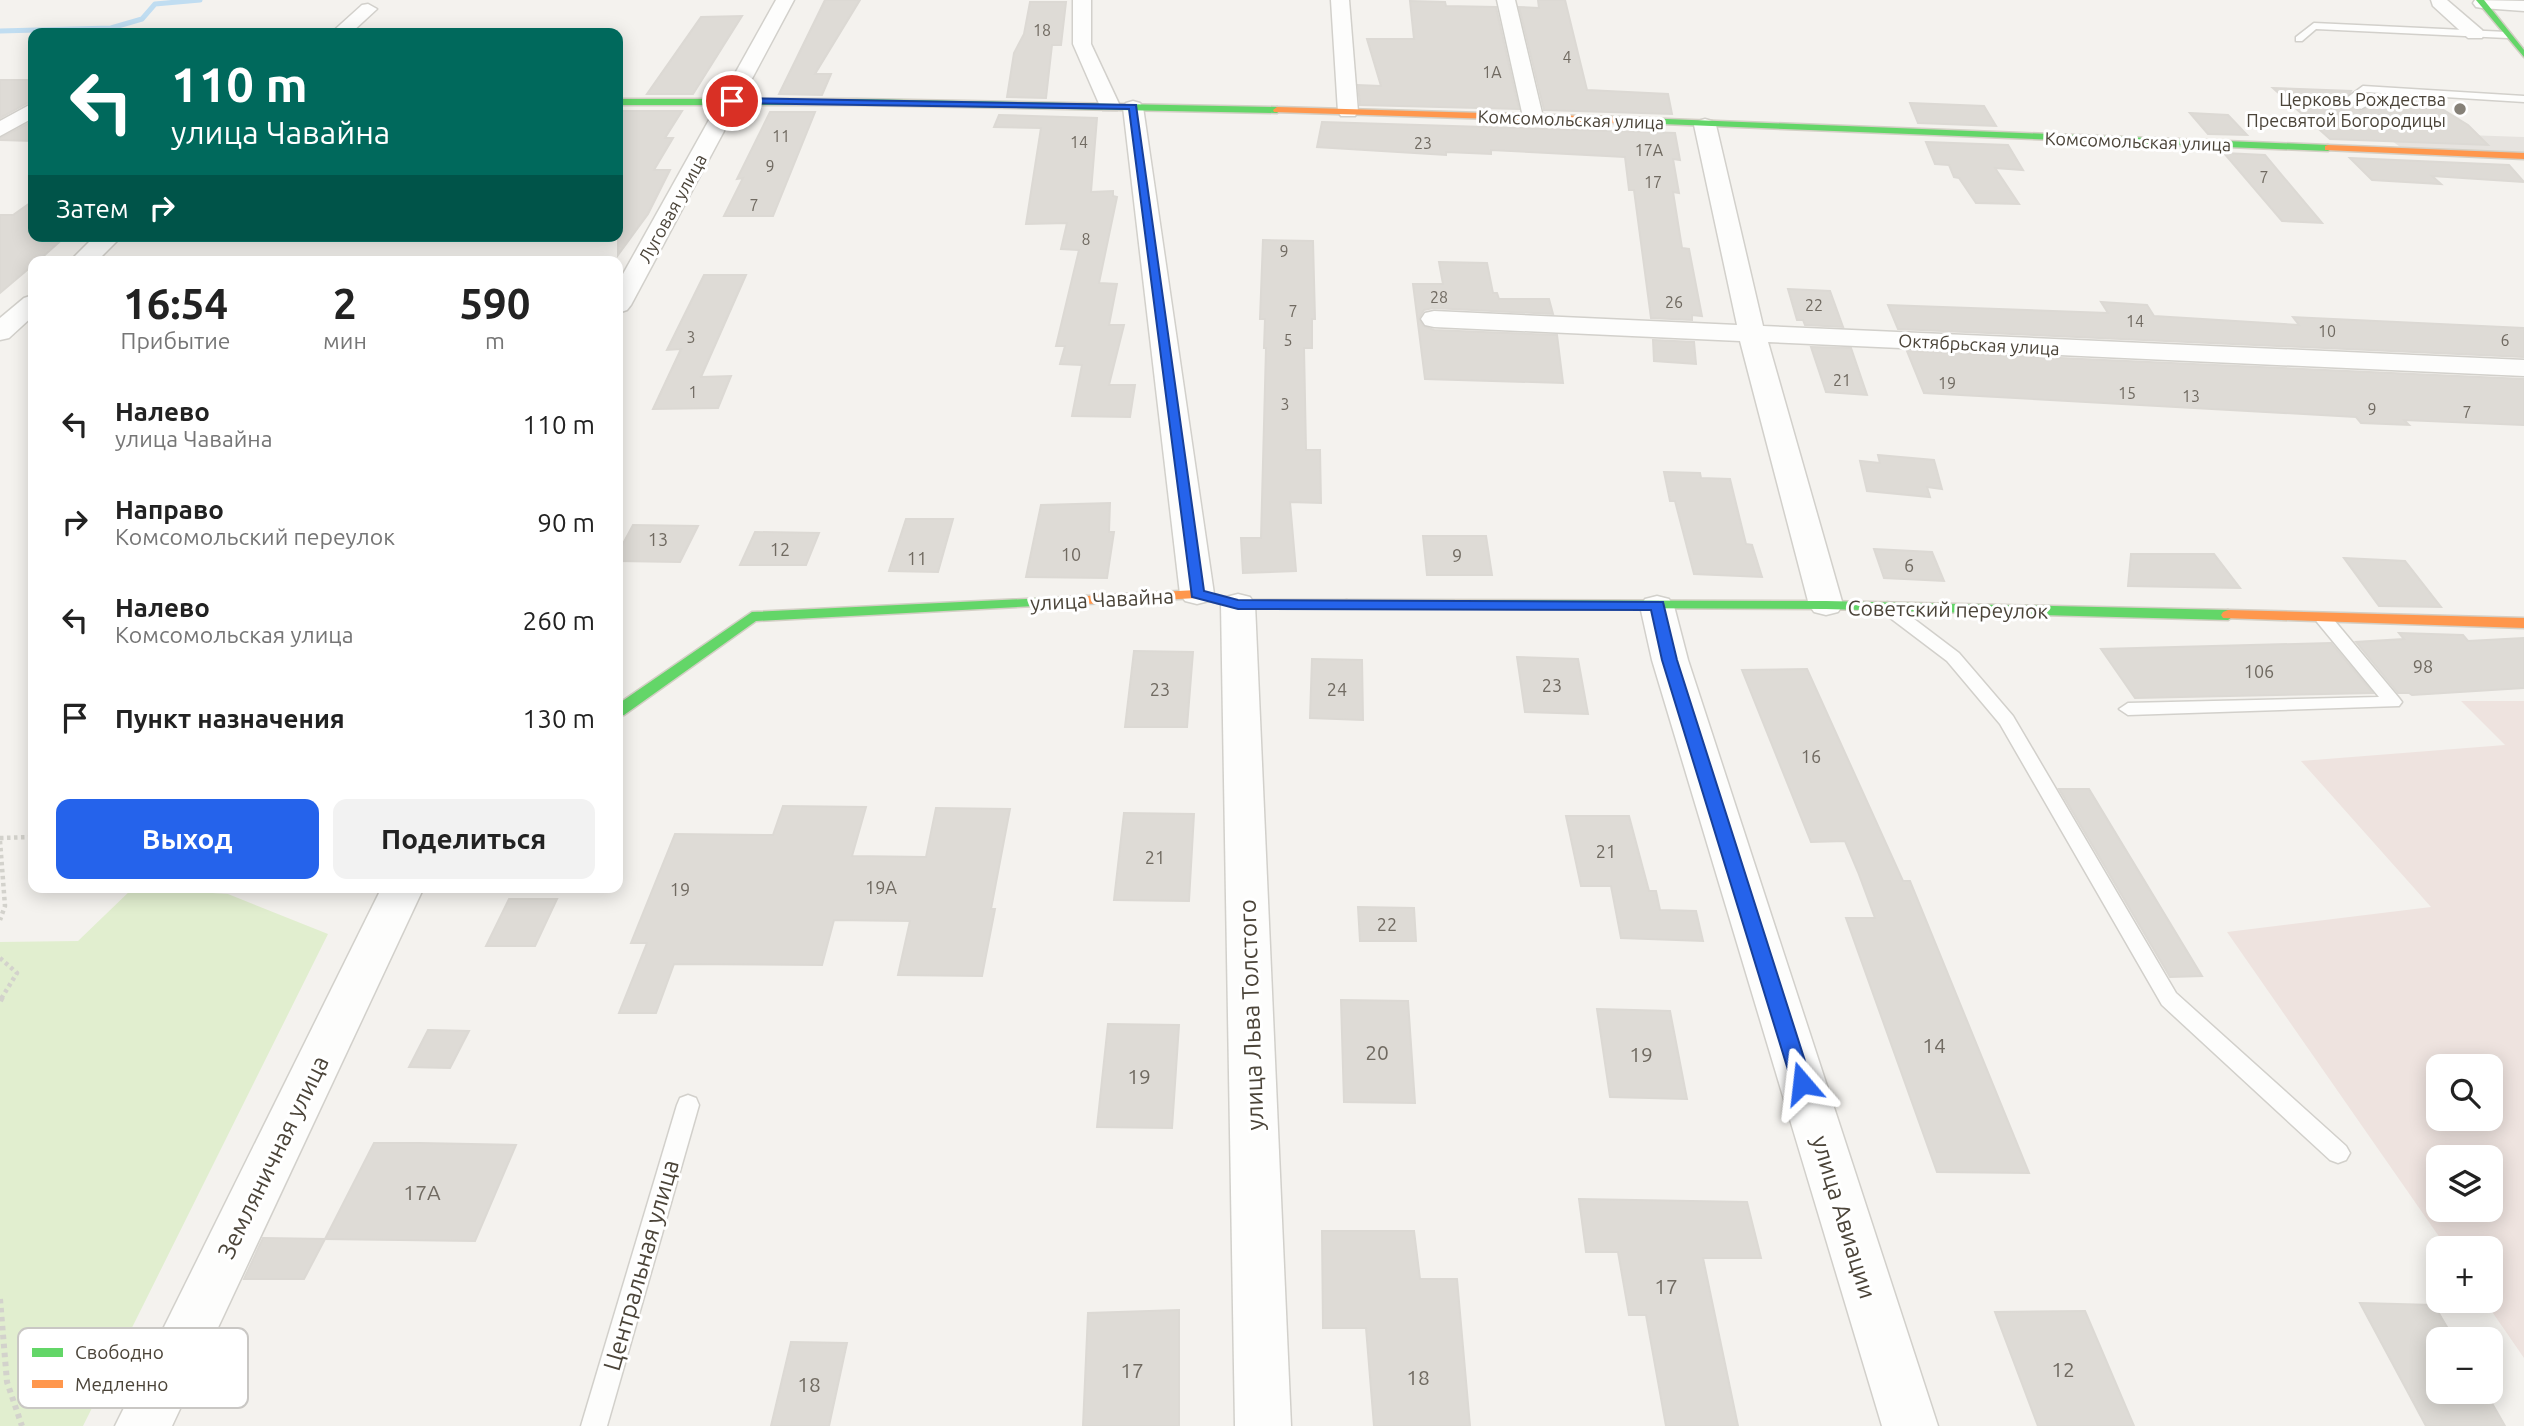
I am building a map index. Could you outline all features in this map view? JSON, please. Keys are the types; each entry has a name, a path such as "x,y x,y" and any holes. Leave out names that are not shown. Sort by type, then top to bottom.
{"street":[{"name":"Луговая улица","path":"623,296 785,0"},
{"name":"улица Льва Толстого","path":"1082,0 1082,44 1122,107 1218,599 1264,1426"},
{"path":"1340,0 1348,112"},
{"path":"1506,0 1533,117"},
{"path":"2439,2 2475,34"},
{"path":"2481,2 2524,6"},
{"path":"2481,2 2517,45"},
{"path":"346,28 368,9"},
{"name":"Комсомольская улица","path":"623,102 1122,107 1533,117 2524,156"},
{"path":"0,107 28,107"},
{"path":"0,130 28,110"},
{"name":"Советский переулок","path":"1705,125 1752,334 1826,606 2524,623"},
{"path":"88,256 103,242"},
{"path":"0,332 28,307"},
{"name":"Октябрьская улица","path":"1434,318 2524,368"},
{"name":"улица Чавайна","path":"623,707 752,617 1218,599 1826,606"},
{"name":"улица Авиации","path":"1657,606 1670,660 1910,1426"},
{"name":"Земляничная улица","path":"190,1328 400,893"},
{"name":"Земляничная улица","path":"143,1426 152,1408"}],"lane":[{"path":"2299,39 2314,26 2475,34 2517,45"},
{"path":"2361,106 2353,97 2363,89 2524,99"},
{"path":"1887,607 1953,657 2007,720 2169,999 2337,1153"},
{"path":"2128,709 2393,702 2323,618"},
{"name":"Центральная улица","path":"594,1426 688,1105"}],"path":[{"path":"0,920 5,906 0,839 28,837"},
{"path":"0,958 17,973 0,1001"},
{"path":"0,1299 6,1382 22,1426"}],"shaded area":[{"path":"2380,132 2524,137 2524,156 2407,152"},
{"path":"2461,701 2524,701 2524,1358 2493,1313 2503,1313 2503,1236 2439,1236 2429,1222 2503,1222 2503,1145 2426,1145 2426,1218 2227,932 2431,907 2301,761 2505,745"}],"green space":[{"path":"128,893 228,894 328,934 132,1328 18,1328 18,1408 92,1408 83,1426 0,1426 0,942 78,941"}],"building":[{"path":"825,0 860,0 815,74 831,74 822,95 779,94"},
{"path":"1538,0 1565,0 1587,90 1668,94 1672,114 1544,110 1519,7 1539,8"},
{"path":"1410,1 1445,2 1446,6 1496,7 1519,109 1360,105 1358,85 1381,86 1367,39 1414,39"},
{"path":"1030,2 1066,2 1061,45 1052,45 1046,98 1007,97 1014,53 1024,34"},
{"path":"742,16 693,94 647,94 701,17"},
{"path":"0,80 28,80 28,103 0,118"},
{"path":"2273,88 2351,91 2346,99 2361,112 2369,106 2363,97 2366,95 2424,98 2468,125 2488,145 2330,139"},
{"path":"1910,103 1984,106 1996,126 1918,123"},
{"path":"623,111 682,111 665,138 673,138 654,170 670,170 648,214 618,255 618,242 623,242"},
{"path":"770,112 815,112 773,216 724,216 743,178 737,179"},
{"path":"2190,113 2228,115 2247,135 2208,134"},
{"path":"999,115 1097,118 1091,192 1113,191 1113,196 1117,197 1099,283 1117,284 1109,325 1124,325 1109,385 1135,385 1130,417 1072,416 1082,365 1060,364 1065,346 1056,346 1079,250 1061,249 1067,223 1026,224 1041,128 994,127"},
{"path":"1322,122 1675,133 1680,160 1673,159 1679,193 1673,192 1682,248 1689,249 1702,316 1692,315 1692,320 1651,318 1634,190 1629,190 1625,157 1491,150 1491,154 1446,152 1446,155 1317,147"},
{"path":"28,124 28,141 0,138"},
{"path":"1926,142 2008,145 2023,170 1995,168 2019,204 1976,203 1959,178 1954,177 1949,165 1935,164"},
{"path":"2224,153 2265,155 2322,223 2282,221"},
{"path":"2350,158 2509,165 2524,182 2432,176 2441,184 2372,180"},
{"path":"28,204 28,242 59,242 44,256 28,256 28,269 0,293 0,215 13,215"},
{"path":"1263,240 1313,241 1315,319 1312,319 1312,348 1304,348 1306,450 1320,450 1321,503 1290,502 1296,571 1243,573 1241,538 1261,538 1266,348 1265,319 1260,319"},
{"path":"1439,262 1487,263 1493,293 1497,293 1499,299 1549,299 1553,314 1433,308 1424,310 1419,318 1423,326 1434,330 1557,335 1563,383 1425,379 1413,284 1443,284"},
{"path":"704,275 746,275 701,377 731,376 718,408 653,409 681,349 667,350"},
{"path":"1788,289 1830,291 1843,327 1805,325 1803,320 1797,320"},
{"path":"2101,302 2147,305 2154,316 2299,325 2293,317 2524,328 2524,357 1898,329 1888,305 2108,313"},
{"path":"1653,340 1694,342 1696,364 1654,361"},
{"path":"1811,347 1851,348 1867,395 1826,392"},
{"path":"1907,351 2524,379 2524,425 2404,420 2409,425 2361,423 2356,417 1924,393"},
{"path":"1878,455 1934,460 1942,489 1927,487 1930,497 1867,491 1860,461 1880,463"},
{"path":"1664,472 1700,473 1701,478 1730,479 1746,544 1752,545 1762,577 1694,574 1675,501 1670,501"},
{"path":"1110,503 1109,532 1114,532 1107,578 1026,577 1041,505"},
{"path":"906,519 953,519 938,572 889,571"},
{"path":"633,525 698,526 680,562 623,561 623,544"},
{"path":"755,532 819,533 806,565 740,565"},
{"path":"1423,536 1486,536 1492,575 1427,575"},
{"path":"1874,549 1932,552 1944,581 1884,578"},
{"path":"2131,554 2214,554 2240,588 2128,586"},
{"path":"2344,558 2405,561 2441,607 2379,606"},
{"path":"2399,633 2463,635 2468,641 2524,638 2524,688 2412,695 2398,693 2356,642 2404,639"},
{"path":"2331,643 2373,693 2135,698 2101,649"},
{"path":"1134,651 1193,652 1187,727 1125,727"},
{"path":"1517,657 1578,659 1588,714 1525,712"},
{"path":"1312,659 1362,660 1363,720 1310,718"},
{"path":"1807,669 1903,881 1910,881 2029,1173 1937,1172 1846,918 1875,918 1858,872 1845,841 1811,842 1742,670"},
{"path":"2059,789 2089,789 2202,976 2170,977"},
{"path":"783,806 866,807 852,856 926,857 936,808 1010,809 991,909 995,909 982,976 898,975 910,921 834,920 822,965 674,964 656,1013 619,1013 647,943 631,943 675,834 773,835"},
{"path":"1124,813 1194,814 1189,901 1114,900"},
{"path":"1566,816 1629,816 1649,891 1656,891 1660,910 1696,911 1703,941 1621,938 1611,886 1581,886"},
{"path":"509,899 557,899 535,946 486,946"},
{"path":"1358,907 1414,908 1416,941 1360,941"},
{"path":"1341,1000 1408,1001 1415,1103 1344,1102"},
{"path":"1597,1009 1670,1011 1687,1099 1610,1097"},
{"path":"1108,1024 1179,1025 1172,1128 1097,1127"},
{"path":"428,1030 469,1031 450,1068 409,1067"},
{"path":"374,1143 516,1145 475,1241 325,1239"},
{"path":"1579,1199 1747,1202 1761,1258 1703,1258 1738,1426 1666,1426 1646,1315 1629,1315 1618,1252 1586,1252"},
{"path":"1322,1231 1414,1231 1420,1279 1457,1279 1470,1426 1374,1426 1366,1328 1323,1328"},
{"path":"263,1238 325,1239 304,1279 244,1279"},
{"path":"2360,1303 2426,1305 2426,1313 2439,1313 2447,1327 2426,1327 2426,1404 2492,1404 2505,1426 2426,1426"},
{"path":"1179,1310 1179,1426 1083,1426 1088,1313"},
{"path":"2085,1311 2134,1426 2038,1426 1995,1312"},
{"path":"791,1342 847,1343 829,1426 771,1426"}],"waterway":[{"path":"111,28 142,19 155,4 200,0"},
{"path":"0,31 28,30"}],"traffic: fast":[{"path":"2480,0 2524,55"},
{"path":"623,102 856,102 1277,110"},
{"path":"1616,120 2328,148"},
{"path":"623,707 752,617 1087,600"},
{"path":"1347,604 1826,605 2228,615"}],"traffic: slow":[{"path":"1277,110 1616,120"},
{"path":"2328,148 2524,156"},
{"path":"1087,600 1197,594 1238,604 1347,604"},
{"path":"2228,615 2524,623"}],"place":[{"name":"Церковь Рождества Пресвятой Богородицы","path":"2460,109"}],"route":[{"path":"732,101 1133,107 1198,594 1238,604 1657,606 1670,660 1802,1083"}]}
